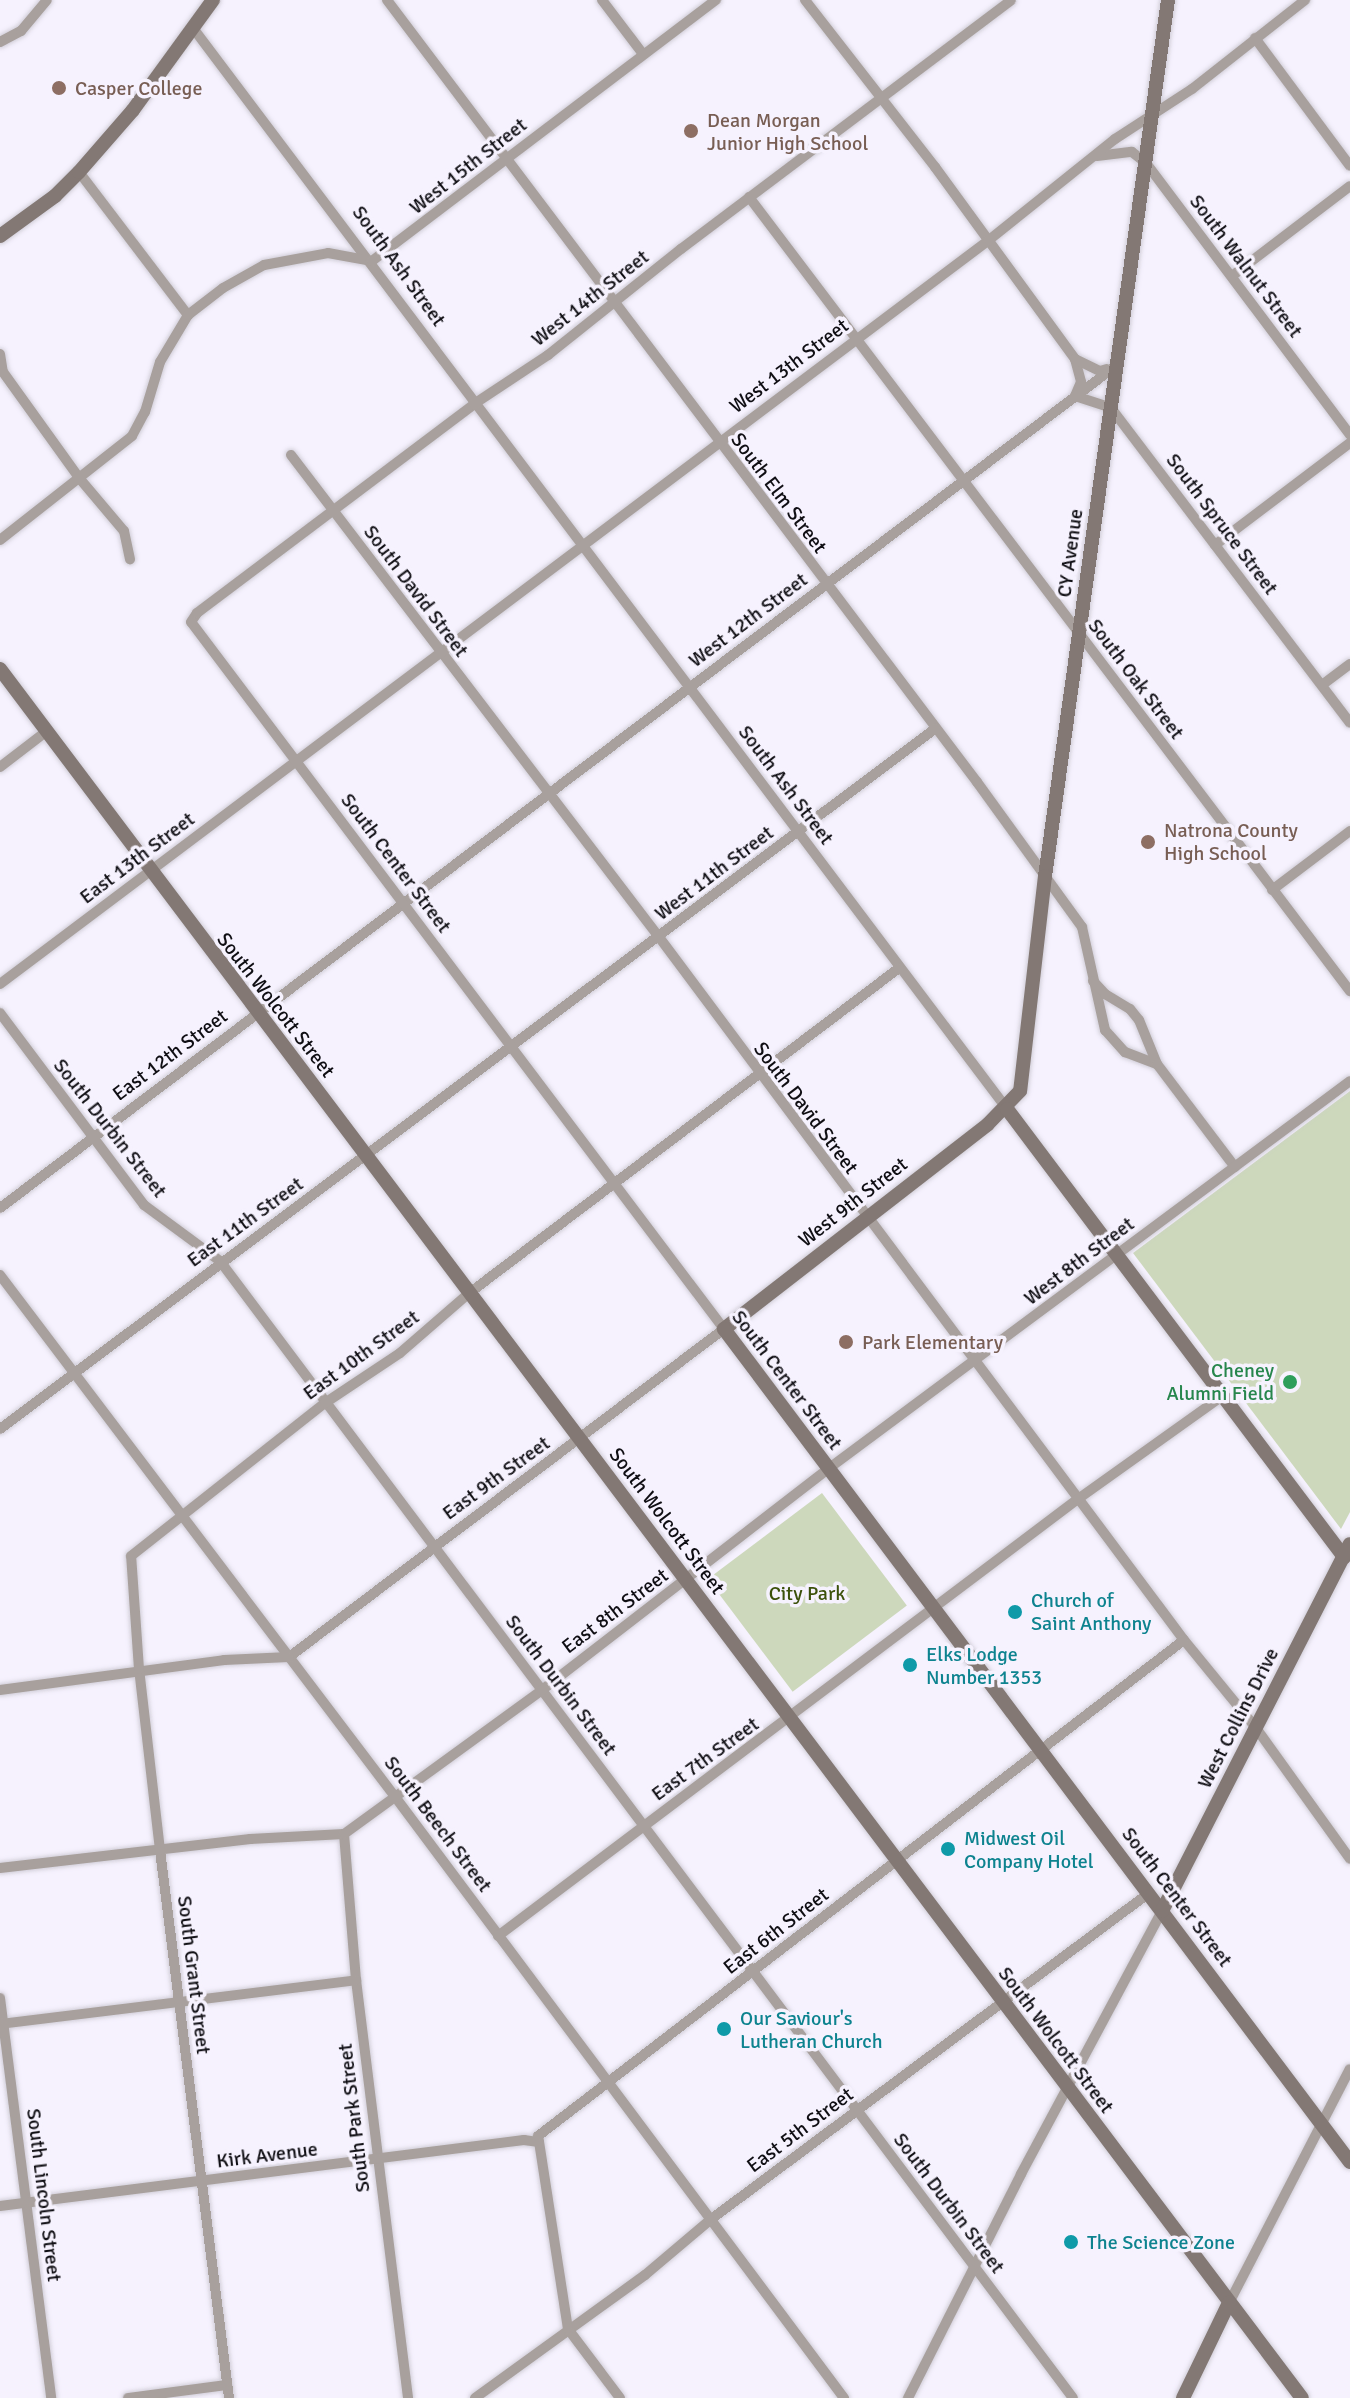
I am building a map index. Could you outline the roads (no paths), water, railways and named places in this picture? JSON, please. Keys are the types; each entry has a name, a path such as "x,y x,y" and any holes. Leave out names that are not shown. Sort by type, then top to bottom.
{"main road":[{"path":"0,236 55,196 79,172 133,110 213,0"},
{"name":"CY Avenue","path":"1007,1109 1020,1091 1045,876 1168,0"},
{"name":"South Wolcott Street","path":"0,669 255,1012 368,1155 468,1294 687,1579 789,1720 1302,2398"},
{"name":"West 9th Street","path":"724,1329 1007,1109"},
{"name":"South Ash Street","path":"1007,1109 1348,1555"},
{"name":"South Center Street","path":"724,1329 1350,2162"},
{"name":"West Collins Drive","path":"1162,1911 1348,1555"},
{"path":"1183,2398 1229,2303"}],"street":[{"path":"0,42 21,31 47,0"},
{"name":"South Elm Street","path":"387,0 717,442 936,728 1082,927 1105,1030 1125,1052 1157,1064"},
{"path":"602,0 643,54"},
{"name":"West 15th Street","path":"372,261 716,0"},
{"path":"805,0 989,240 1075,359 1081,382 1075,396 1111,408"},
{"name":"West 14th Street","path":"191,622 197,613 474,404 616,303 749,197 1011,0"},
{"name":"West 13th Street","path":"294,761 1305,0"},
{"name":"South Ash Street","path":"193,28 372,261 474,404 1007,1109"},
{"path":"1255,38 1350,166"},
{"path":"1095,156 1132,152 1146,163"},
{"name":"South Walnut Street","path":"1146,163 1350,435"},
{"path":"79,172 188,315"},
{"path":"1232,276 1350,186"},
{"name":"South Oak Street","path":"749,197 1350,991"},
{"path":"0,540 123,447 139,426 160,362 188,315 223,288 264,265 328,253 372,261"},
{"path":"0,354 3,372 80,479 124,531 130,559"},
{"path":"1075,359 1100,371 1117,365"},
{"name":"West 12th Street","path":"402,904 1117,365"},
{"name":"South Spruce Street","path":"1111,408 1350,723"},
{"path":"1215,545 1350,443"},
{"name":"South David Street","path":"291,455 546,794 659,937 865,1217 978,1360 1184,1640 1256,1728 1350,1859"},
{"name":"South Center Street","path":"191,622 724,1329"},
{"path":"1322,685 1350,664"},
{"name":"West 11th Street","path":"513,1046 936,728"},
{"path":"0,767 47,731"},
{"name":"East 13th Street","path":"0,984 294,761"},
{"path":"1272,890 1350,831"},
{"name":"East 12th Street","path":"0,1208 255,1012 402,904"},
{"name":"East 10th Street","path":"131,1556 325,1403 400,1353 468,1294 899,968"},
{"name":"South Elm Street","path":"1092,980 1105,994 1130,1009 1139,1020 1157,1064 1235,1167"},
{"name":"South Durbin Street","path":"0,1013 144,1205 220,1261 644,1827 755,1970 856,2110 1073,2398"},
{"name":"East 11th Street","path":"0,1429 220,1261 513,1046"},
{"name":"West 8th Street","path":"828,1469 1350,1081"},
{"name":"South Beech Street","path":"0,1275 844,2398"},
{"name":"East 9th Street","path":"289,1657 724,1329"},
{"name":"East 7th Street","path":"498,1936 789,1720 1078,1499 1224,1395"},
{"name":"East 8th Street","path":"344,1834 542,1690 828,1469"},
{"name":"South Grant Street","path":"131,1556 139,1669 160,1850 229,2398"},
{"name":"East 6th Street","path":"539,2142 538,2136 1184,1640"},
{"path":"0,1690 139,1669 289,1657"},
{"path":"0,1868 250,1839 344,1834"},
{"name":"South Park Street","path":"344,1834 356,1980 408,2398"},
{"name":"East 5th Street","path":"475,2398 645,2275 710,2220 1001,2000 1149,1893"},
{"path":"908,2398 1021,2174 1162,1911"},
{"path":"1,2023 356,1980"},
{"name":"South Lincoln Street","path":"0,1998 51,2398"},
{"path":"1229,2303 1350,2069"},
{"name":"Kirk Avenue","path":"0,2206 524,2140 539,2142"},
{"path":"539,2142 568,2329 620,2398"},
{"path":"128,2398 227,2385"}],"place":[{"name":"Casper College","path":"59,88"},
{"name":"Dean Morgan Junior High School","path":"691,131"},
{"name":"Natrona County High School","path":"1148,842"},
{"name":"Park Elementary","path":"846,1342"},
{"name":"Cheney Alumni Field","path":"1290,1382"},
{"name":"Church of Saint Anthony","path":"1015,1612"},
{"name":"Elks Lodge Number 1353","path":"910,1665"},
{"name":"Midwest Oil Company Hotel","path":"948,1849"},
{"name":"Our Saviour's Lutheran Church","path":"724,2029"},
{"name":"The Science Zone","path":"1071,2242"}],"park label":[{"name":"City Park","path":"807,1593"}]}
